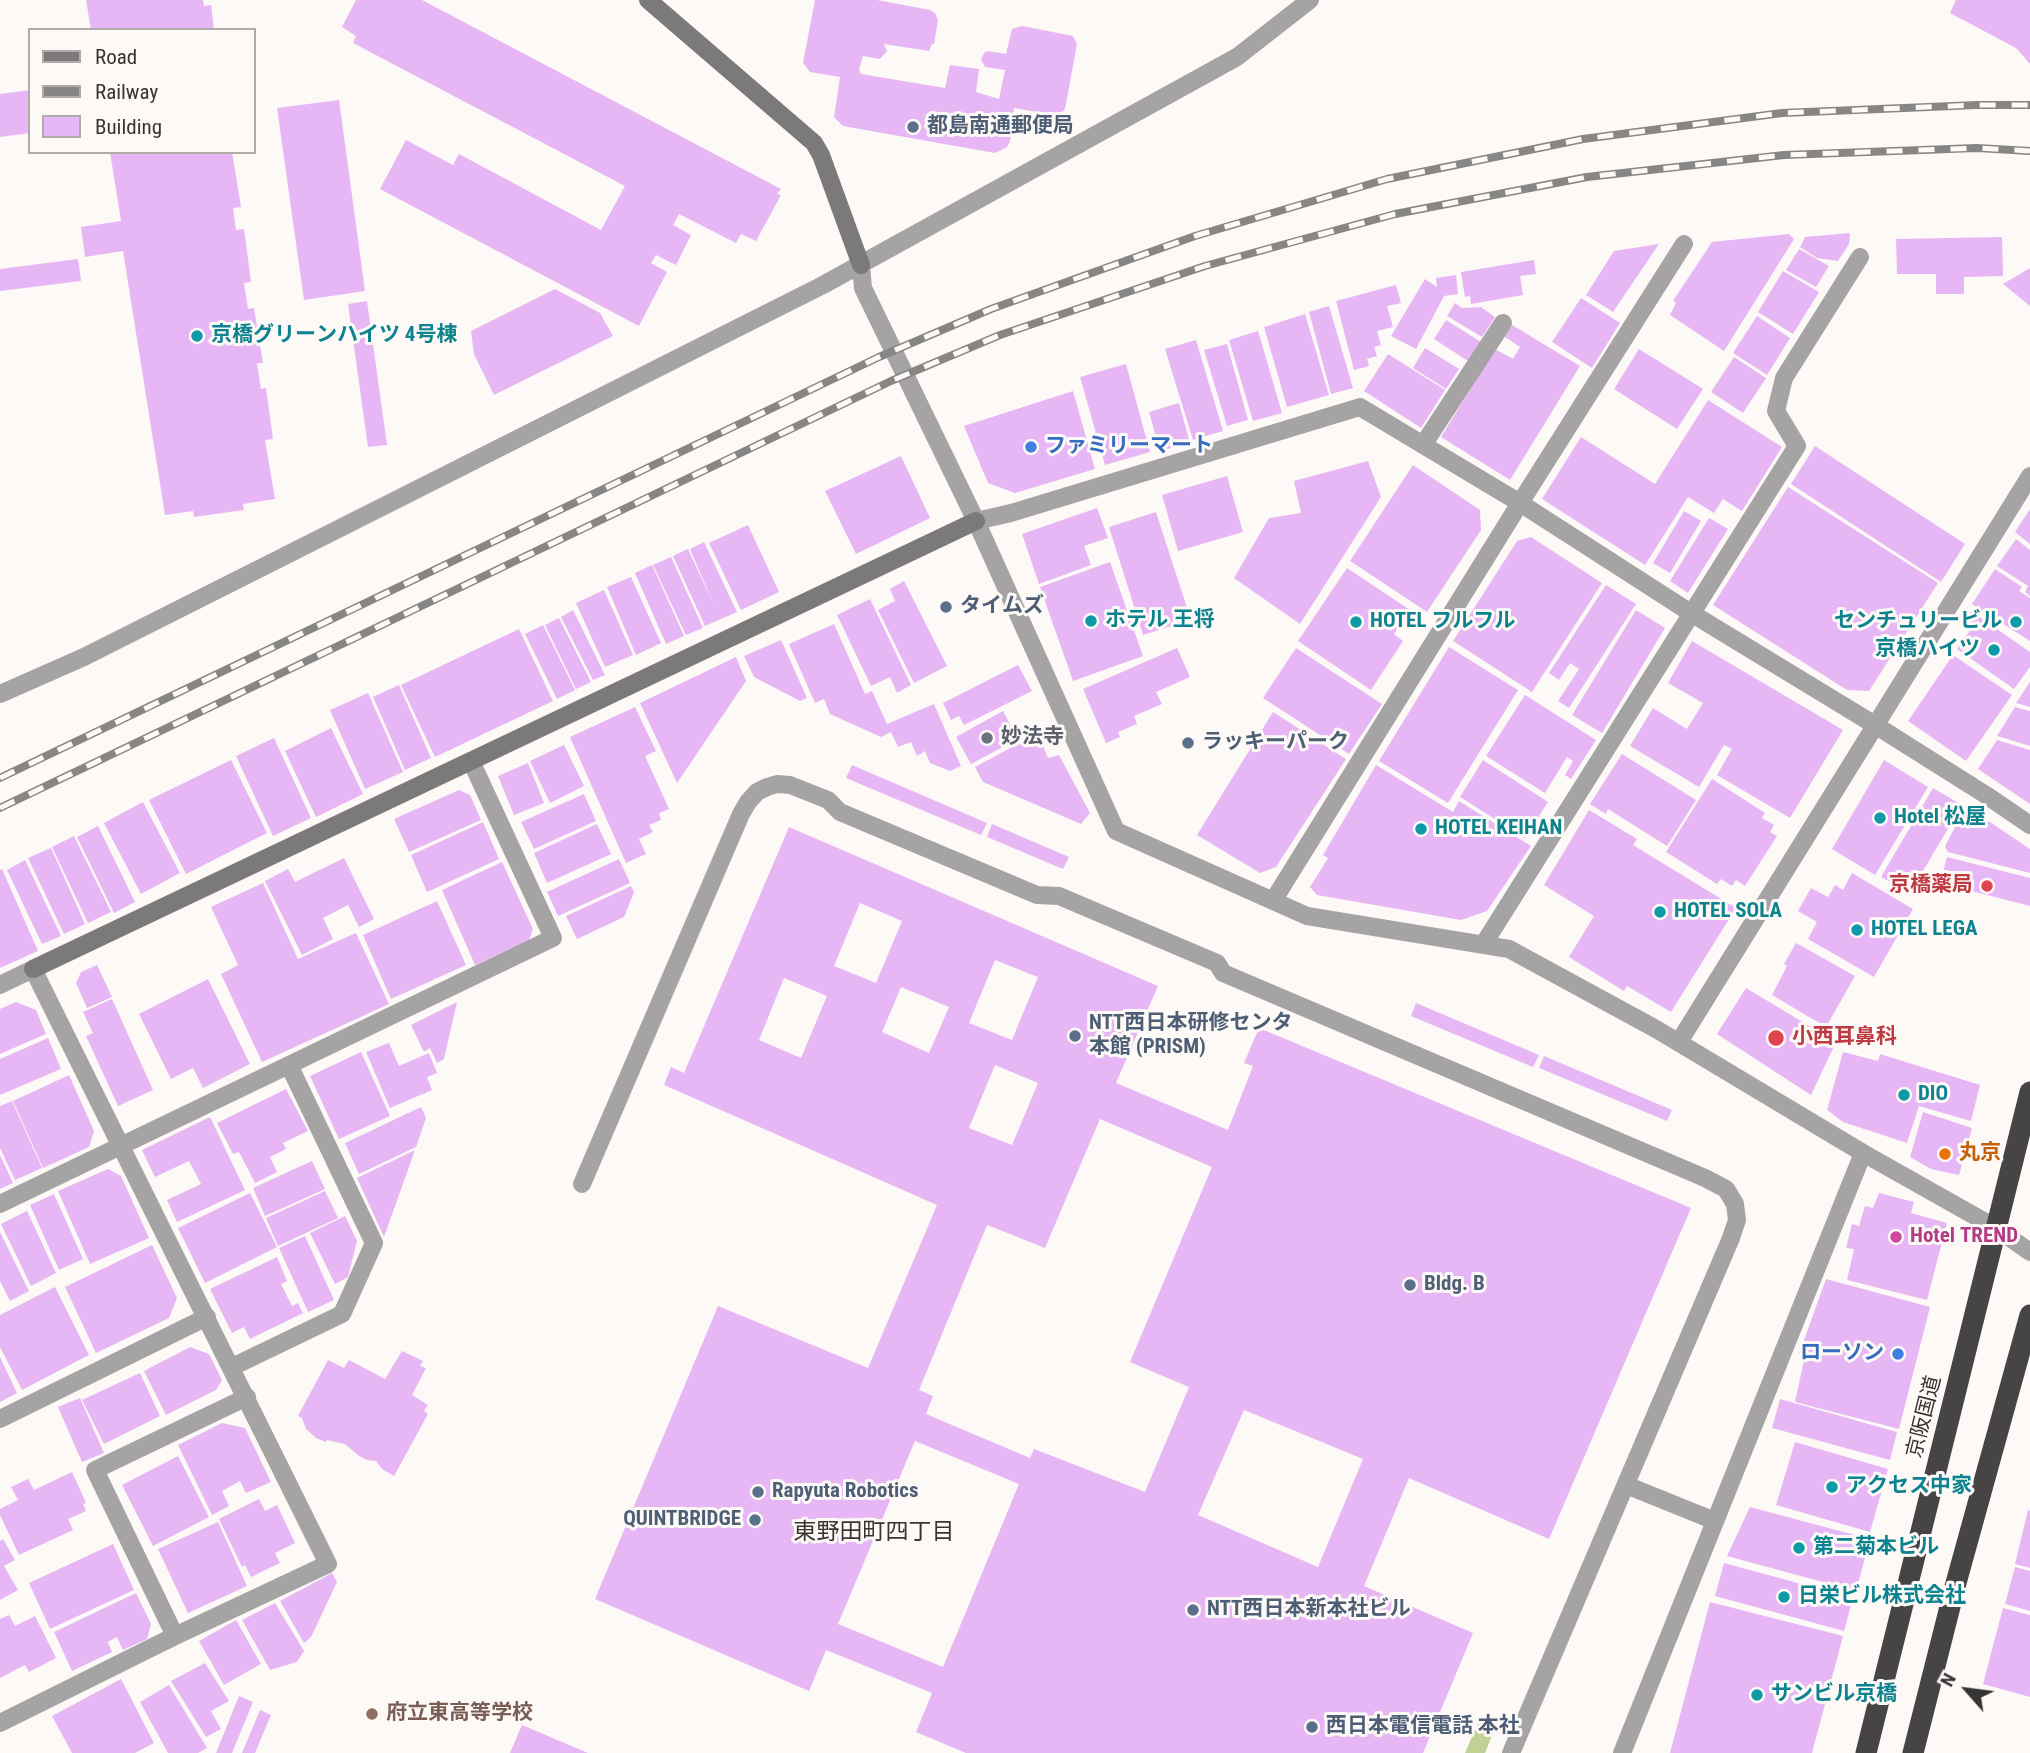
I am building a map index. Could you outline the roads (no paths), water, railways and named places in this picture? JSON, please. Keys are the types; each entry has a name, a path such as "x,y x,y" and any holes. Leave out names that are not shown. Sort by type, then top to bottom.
{"highway":[{"name":"京阪国道","path":"1866,1753 1905,1605 2030,1092"},
{"path":"1913,1753 1956,1583 2030,1315"}],"street":[{"path":"648,0 814,143 821,155 861,265 863,288 976,520 1116,831 1307,916 1509,949 1679,1042 1863,1153 1996,1228 2030,1252"},
{"path":"0,694 84,657 861,265 1237,57 1310,0"},
{"path":"1273,901 1684,244"},
{"path":"1483,945 1797,446 1776,411 1784,378 1860,257"},
{"path":"1423,445 1503,323"},
{"path":"0,985 976,520 1011,513 1360,407 1520,503 2030,825"},
{"path":"1679,1042 2030,476"},
{"path":"0,1204 553,938 471,761"},
{"path":"582,1184 741,814 757,792 777,784 790,785 828,800 839,812 1037,895 1059,896 1217,963 1223,973 1706,1178 1726,1189 1735,1204 1737,1220 1511,1753"},
{"path":"0,1723 328,1564 33,969"},
{"path":"232,1367 342,1314 374,1243 289,1065"},
{"path":"1622,1753 1863,1153"},
{"path":"0,1419 207,1317"},
{"path":"175,1636 95,1470 247,1397"},
{"path":"1626,1485 1715,1521"}],"railway":[{"path":"0,778 879,357 991,309 1195,236 1387,179 1583,139 1782,113 2030,105"},
{"path":"0,808 891,381 1000,335 1205,266 1395,214 1587,177 1784,155 1977,148 2030,151"}],"place":[{"name":"都島南通郵便局","path":"913,127"},
{"name":"京橋グリーンハイツ 4号棟","path":"197,336"},
{"name":"ファミリーマート","path":"1031,447"},
{"name":"タイムズ","path":"946,607"},
{"name":"ホテル 王将","path":"1091,621"},
{"name":"HOTEL フルフル","path":"1356,622"},
{"name":"センチュリービル","path":"2016,622"},
{"name":"京橋ハイツ","path":"1994,650"},
{"name":"妙法寺","path":"987,738"},
{"name":"ラッキーパーク","path":"1188,743"},
{"name":"Hotel 松屋","path":"1880,818"},
{"name":"HOTEL KEIHAN","path":"1421,829"},
{"name":"京橋薬局","path":"1987,886"},
{"name":"HOTEL SOLA","path":"1660,912"},
{"name":"HOTEL LEGA","path":"1857,930"},
{"name":"NTT西日本研修センタ 本館 (PRISM)","path":"1075,1036"},
{"name":"小西耳鼻科","path":"1776,1038"},
{"name":"DIO","path":"1904,1095"},
{"name":"丸京","path":"1945,1154"},
{"name":"Hotel TREND","path":"1896,1237"},
{"name":"Bldg. B","path":"1410,1285"},
{"name":"ローソン","path":"1898,1354"},
{"name":"アクセス中家","path":"1832,1487"},
{"name":"Rapyuta Robotics","path":"758,1492"},
{"name":"QUINTBRIDGE","path":"755,1520"},
{"name":"第二菊本ビル","path":"1799,1548"},
{"name":"日栄ビル株式会社","path":"1784,1597"},
{"name":"NTT西日本新本社ビル","path":"1193,1610"},
{"name":"サンビル京橋","path":"1757,1695"},
{"name":"府立東高等学校","path":"372,1714"},
{"name":"西日本電信電話 本社","path":"1312,1727"}],"district":[{"name":"東野田町四丁目","path":"874,1533"}]}
